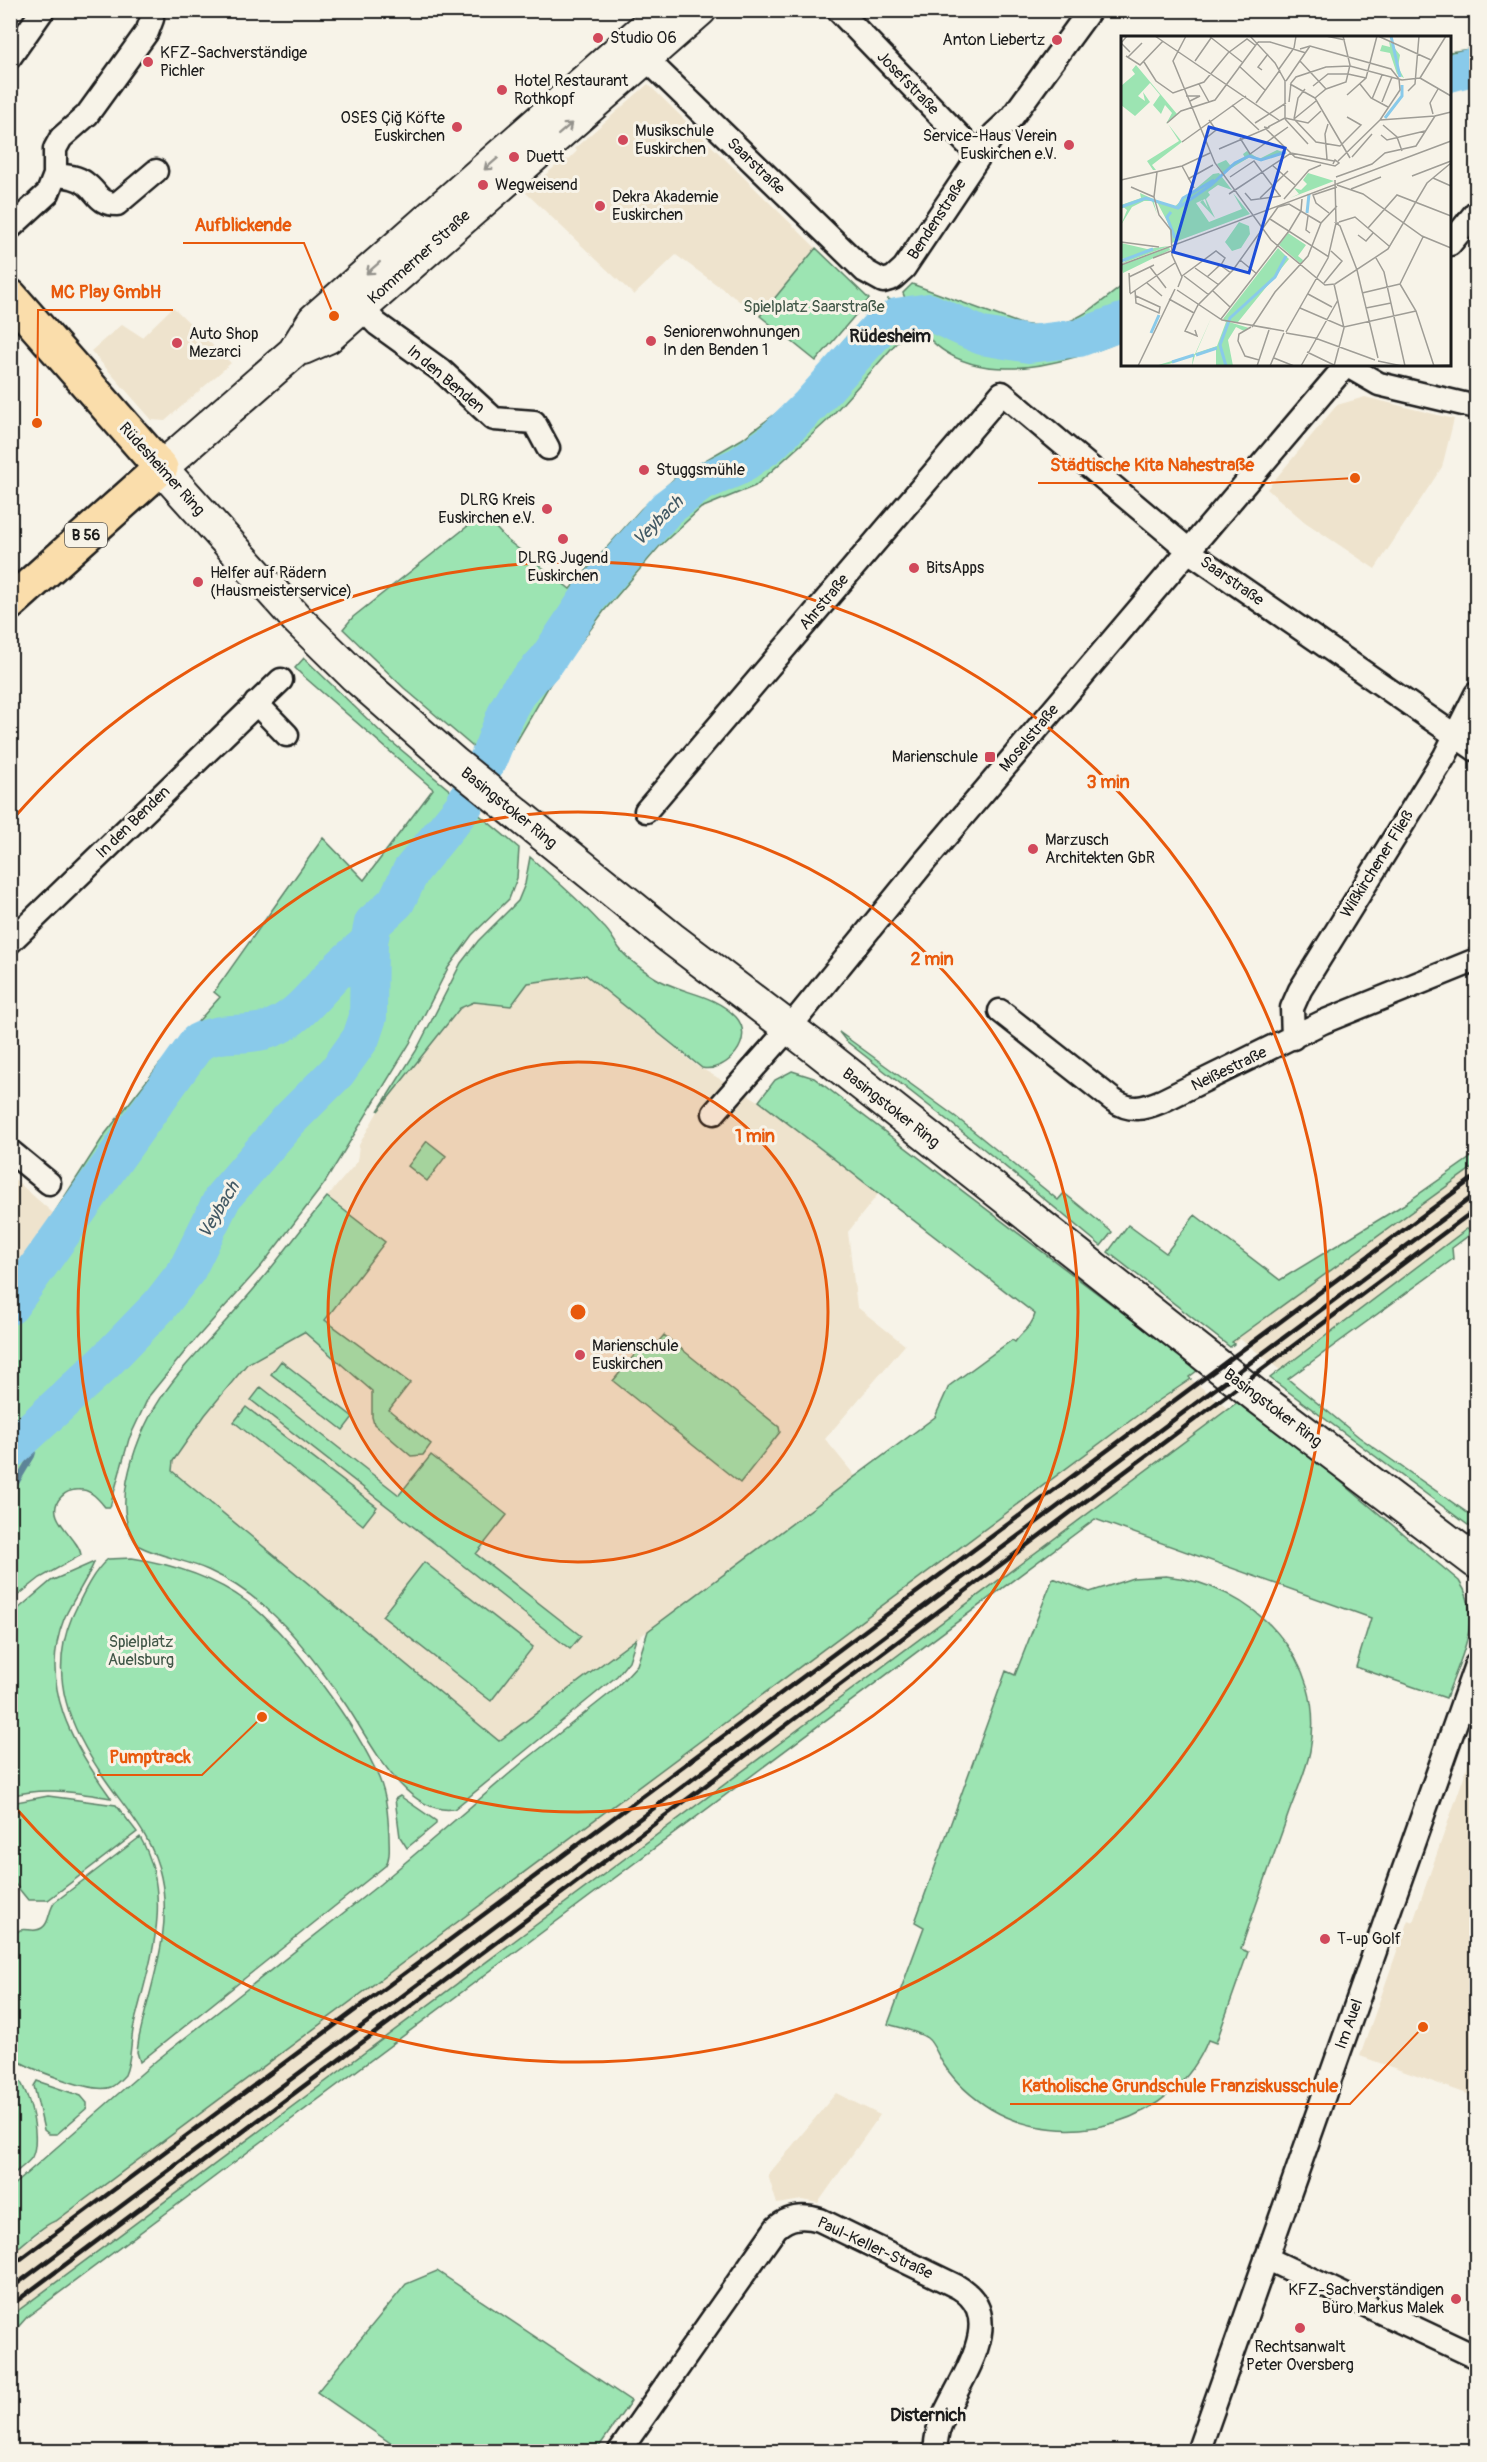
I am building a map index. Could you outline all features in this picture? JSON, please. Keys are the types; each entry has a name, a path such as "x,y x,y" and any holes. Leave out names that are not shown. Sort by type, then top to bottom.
{"main road":[{"name":"Kommerner Straße","path":"637,50 665,10"},
{"name":"Kommerner Straße","path":"10,603 294,352 314,320 354,300 637,50 700,10"},
{"name":"Rüdesheimer Ring","path":"10,296 161,468 317,639"},
{"name":"Basingstoker Ring","path":"317,639 371,691 454,763 671,938 790,1028 1249,1390 1476,1562"}],"street":[{"path":"10,57 43,10"},
{"name":"Josefstraße","path":"838,10 978,155"},
{"name":"Bendenstraße","path":"888,281 904,268 978,155 994,134 1012,117 1090,10"},
{"path":"10,228 44,198 55,175 55,149 61,138 87,115 148,21"},
{"name":"Saarstraße","path":"637,50 865,271 878,280 888,281"},
{"path":"55,175 73,177 85,183 101,201 117,204 156,171"},
{"path":"1451,242 1476,212"},
{"name":"In den Benden","path":"354,300 377,324 442,371 494,419 534,422 548,448"},
{"name":"Moselstraße","path":"714,1113 790,1028 925,861 1345,366"},
{"path":"1348,366 1379,384 1476,407"},
{"name":"Saarstraße","path":"1002,393 1188,550 1476,750"},
{"name":"Ahrstraße","path":"646,811 1002,393"},
{"name":"In den Benden","path":"10,942 281,680"},
{"name":"Wißkirchener Fließ","path":"1293,1038 1292,1008 1300,990 1444,756 1476,694"},
{"path":"256,703 287,735"},
{"name":"Neißestraße","path":"1000,1011 1113,1100 1130,1108 1139,1109 1162,1101 1323,1022 1476,960"},
{"path":"10,1151 49,1183"},
{"name":"Im Auel","path":"1198,2451 1476,1665"},
{"name":"Paul-Keller-Straße","path":"619,2451 776,2228 788,2220 804,2217 820,2220 958,2287 974,2302 980,2318 981,2338 938,2429 935,2451"},
{"path":"1266,2258 1476,2357"}],"shaded area":[{"path":"648,84 816,248 760,316 676,255 634,295 525,192 565,158 568,160 577,151 575,148"},
{"path":"173,307 231,363 165,421 152,420 91,351 122,324 142,337"},
{"path":"1365,397 1454,419 1442,467 1375,569 1305,522 1267,489 1337,405"},
{"name":"Marienschule Euskirchen","path":"586,975 697,1066 759,1101 879,1193 848,1232 857,1307 905,1345 825,1439 856,1477 499,1741 180,1479 172,1471 173,1461 205,1415 247,1364 304,1331 385,1242 327,1197 357,1162 359,1145 378,1111 452,1016 460,1008 474,1002 510,1006 528,983"},
{"path":"1476,1165 1476,1222 1280,1370 1240,1339 1234,1344 1231,1342"},
{"path":"11,1176 54,1214 11,1280"},
{"path":"1191,1379 1228,1409 11,2316 11,2254 38,2234 49,2222 1146,1409"},
{"path":"1476,1742 1476,2097 1360,2056 1408,1920 1413,1922"},
{"path":"836,2093 880,2115 818,2203 802,2200 777,2204 768,2175"}],"green space":[{"path":"1476,48 1476,79 1451,92 1451,52"},
{"name":"Spielplatz Saarstraße","path":"816,248 869,299 816,361 760,316"},
{"path":"912,284 1021,324 1037,326 1064,323 1076,318 1121,287 1121,340 1099,350 1048,364 1022,368 996,368 972,364 951,355 932,341 915,320 903,293"},
{"path":"888,299 895,301 913,330 911,337 899,340 828,420 755,486 701,508 659,547 604,611 550,684 500,770 404,688 343,629 353,617 483,514 507,540 570,589 641,509 676,477 742,439 796,398 853,329 887,304"},
{"path":"304,658 387,738 519,848 517,878 509,899 472,935 448,968 410,1043 324,1184 262,1265 187,1349 149,1396 129,1439 110,1507 105,1507 92,1494 83,1490 65,1493 56,1504 58,1519 79,1548 81,1555 40,1578 11,1601 11,1280 105,1134 159,1065 220,997 214,992 323,838 364,880 433,789 295,668"},
{"path":"530,857 586,908 608,931 622,952 635,964 664,983 717,1003 736,1017 743,1035 736,1053 721,1065 702,1068 586,975 528,983 511,1006 474,1002 460,1008 378,1111 416,1051 461,963 478,941 518,901 525,884"},
{"path":"839,1032 956,1117 1058,1200 1064,1193 1112,1232 1101,1246 979,1145 846,1041"},
{"path":"792,1071 814,1078 1198,1370 1189,1377 1191,1379 1146,1409 56,2221 40,2230 11,2254 11,2187 157,2060 380,1884 523,1762 614,1690 637,1665 648,1631 935,1417 949,1386 1012,1340 1015,1342 1032,1322 1035,1314 759,1101 775,1080"},
{"path":"427,1141 446,1156 427,1181 408,1166"},
{"path":"1476,1154 1476,1165 1232,1342 1234,1344 1230,1347 1108,1252 1128,1225 1166,1253 1195,1215 1280,1280 1403,1205"},
{"path":"327,1197 385,1242 325,1320 410,1383 389,1410 431,1444 423,1455 411,1456 374,1424 372,1391 304,1332 247,1364 205,1415 173,1461 172,1471 499,1741 636,1639 629,1661 617,1676 454,1809 436,1808 419,1800 403,1787 376,1753 344,1702 301,1644 268,1610 230,1581 208,1570 139,1546 127,1523 125,1498 127,1481 135,1451 159,1401 174,1380 257,1285"},
{"path":"1476,1222 1476,1230 1452,1248 1453,1259 1288,1379 1359,1437 1476,1519 1476,1531 1270,1378"},
{"path":"664,1335 779,1427 780,1432 740,1483 613,1381 641,1347 649,1353"},
{"path":"281,1361 353,1417 343,1430 271,1374"},
{"path":"261,1387 399,1495 431,1455 507,1515 476,1554 581,1636 570,1649 251,1400"},
{"path":"1239,1401 1334,1476 1459,1581 1470,1610 1470,1625 1463,1654 1446,1698 1356,1667 1371,1618 1095,1519 27,2317 11,2335 11,2316"},
{"path":"246,1407 377,1507 363,1525 234,1422"},
{"name":"Spielplatz Auelsburg","path":"132,1558 177,1568 220,1585 246,1601 282,1635 339,1708 369,1757 382,1785 388,1821 389,1848 385,1866 140,2062 137,2052 139,2038 162,1938 164,1898 161,1877 146,1837 105,1779 82,1741 66,1701 62,1681 65,1639 72,1617 87,1586 108,1559"},
{"path":"94,1562 64,1619 57,1643 55,1667 57,1690 72,1735 111,1798 48,1791 11,1796 11,1615 51,1581"},
{"path":"424,1562 533,1647 491,1701 382,1616"},
{"path":"1166,1576 1198,1582 1227,1594 1254,1611 1277,1632 1295,1658 1307,1686 1313,1717 1308,1759 1241,1949 1248,1952 1216,2043 1208,2040 1192,2069 1171,2092 1145,2110 1115,2122 1084,2129 1052,2129 1021,2122 991,2109 965,2090 949,2072 927,2038 888,2024 924,1927 915,1922 1006,1671 1015,1675 1053,1578 1090,1592 1133,1578"},
{"path":"48,1796 116,1805 137,1832 48,1900 28,1900 11,1879 11,1803"},
{"path":"400,1796 436,1821 436,1824 407,1848 400,1837 395,1799"},
{"path":"140,1837 150,1860 156,1883 156,1931 134,2025 129,2063 125,2075 111,2087 76,2084 11,2057 11,1937 20,1930 41,1929 55,1902"},
{"path":"10,2069 17,2076 28,2097 35,2137 32,2157 11,2176"},
{"path":"37,2081 81,2096 87,2103 87,2108 57,2134 49,2134 44,2130 34,2086"},
{"path":"437,2271 631,2401 596,2451 402,2451 317,2392 406,2284"}],"waterway":[{"name":"Veybach","path":"1451,73 1476,66"},
{"name":"Veybach","path":"10,1450 105,1362 160,1305 187,1270 223,1197 289,1120 337,1072 361,1038 368,1017 369,942 373,923 396,902 411,871 463,807 488,760 508,709 517,693 547,660 589,597 667,508 700,483 739,466 770,444 810,405 878,329 897,317 929,312 982,336 1029,344 1079,338 1121,322"},
{"name":"Veybach","path":"10,1306 198,1042 216,1036 261,1032 280,1025 298,1012 369,942"},
{"path":"10,1493 32,1456 44,1416"}],"railway":[{"path":"10,2267 1476,1176"},
{"path":"10,2289 1476,1194"},
{"path":"10,2306 1476,1209"}],"place":[{"name":"Studio 06","path":"598,38"},
{"name":"Anton Liebertz","path":"1057,40"},
{"name":"KFZ-Sachverständige Pichler","path":"148,62"},
{"name":"Hotel Restaurant Rothkopf","path":"502,90"},
{"name":"OSES Çiğ Köfte Euskirchen","path":"457,127"},
{"name":"Musikschule Euskirchen","path":"623,140"},
{"name":"Service-Haus Verein Euskirchen e.V.","path":"1069,145"},
{"name":"Duett","path":"514,157"},
{"name":"Wegweisend","path":"483,185"},
{"name":"Dekra Akademie Euskirchen","path":"600,206"},
{"name":"Aufblickende","path":"334,316"},
{"name":"Seniorenwohnungen In den Benden 1","path":"651,341"},
{"name":"Auto Shop Mezarci","path":"177,343"},
{"name":"MC Play GmbH","path":"37,423"},
{"name":"Stuggsmühle","path":"644,470"},
{"name":"Städtische Kita Nahestraße","path":"1355,478"},
{"name":"DLRG Kreis Euskirchen e.V.","path":"547,509"},
{"name":"DLRG Jugend Euskirchen","path":"563,539"},
{"name":"BitsApps","path":"914,568"},
{"name":"Helfer auf Rädern (Hausmeisterservice)","path":"198,582"},
{"name":"Marienschule","path":"990,757"},
{"name":"Marzusch Architekten GbR","path":"1033,849"},
{"name":"Marienschule Euskirchen","path":"580,1355"},
{"name":"Pumptrack","path":"262,1717"},
{"name":"T-up Golf","path":"1325,1939"},
{"name":"Katholische Grundschule Franziskusschule","path":"1423,2027"},
{"name":"KFZ-Sachverständigen Büro Markus Malek","path":"1456,2299"},
{"name":"Rechtsanwalt Peter Oversberg","path":"1300,2328"}],"district":[{"name":"Rüdesheim","path":"890,336"},
{"name":"Disternich","path":"928,2415"}]}
